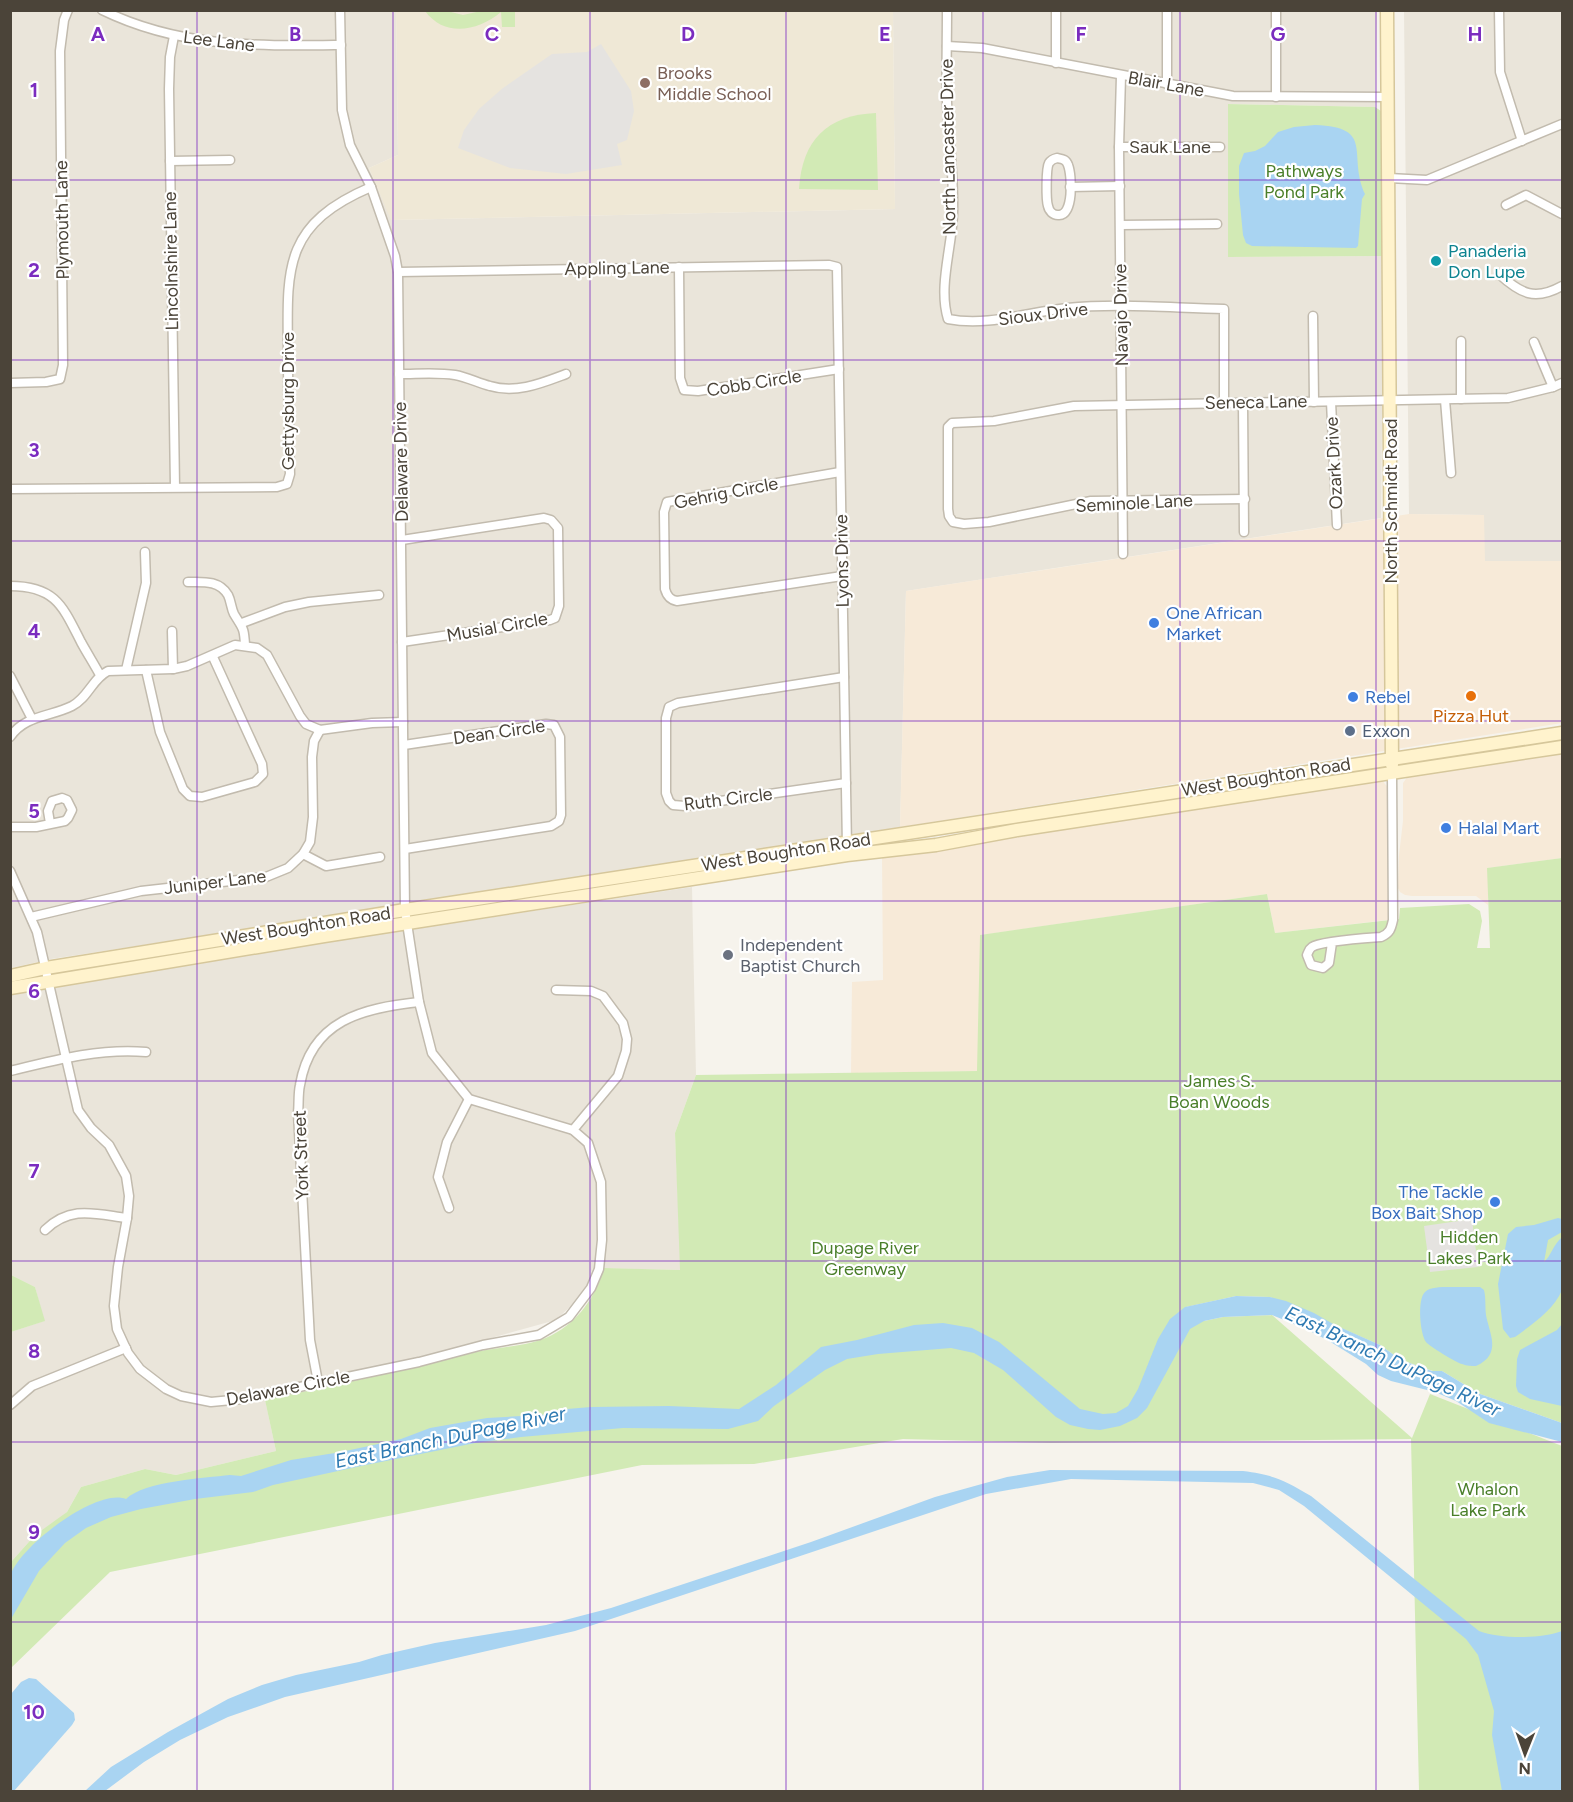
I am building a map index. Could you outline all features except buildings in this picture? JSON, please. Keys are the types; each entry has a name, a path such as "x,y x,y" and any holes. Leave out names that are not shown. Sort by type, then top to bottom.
{"main road":[{"name":"North Schmidt Road","path":"1387,10 1392,774"},
{"name":"West Boughton Road","path":"10,988 847,849 916,832 1392,757 1563,733"},
{"name":"West Boughton Road","path":"847,849 915,847 1563,747"},
{"name":"West Boughton Road","path":"10,975 405,909 753,864"}],"street":[{"name":"Plymouth Lane","path":"10,383 60,379 63,365 60,51 64,20 68,10"},
{"name":"Lee Lane","path":"102,10 130,23 174,36 212,43 248,46 341,45"},
{"name":"Delaware Drive","path":"340,10 342,110 345,126 350,145 371,187 395,256 398,272 405,909 407,923"},
{"name":"North Lancaster Drive","path":"947,10 947,104 952,158 953,215 945,278 948,319"},
{"path":"1056,10 1056,63"},
{"path":"1167,10 1167,84"},
{"path":"1276,10 1276,97"},
{"path":"1499,10 1500,72 1522,141"},
{"name":"Lincolnshire Lane","path":"174,36 169,71 175,487"},
{"name":"Blair Lane","path":"947,46 982,48 1233,96 1388,97"},
{"name":"Navajo Drive","path":"1121,76 1119,147 1123,554"},
{"path":"1389,178 1427,180 1563,124"},
{"name":"Sauk Lane","path":"1119,147 1220,147"},
{"path":"1060,158 1066,161 1069,167 1070,187 1070,204 1067,211 1061,215 1051,212 1048,206 1048,167 1051,161 1060,158"},
{"path":"170,161 230,160"},
{"path":"1070,187 1120,186"},
{"name":"Gettysburg Drive","path":"10,489 277,487 287,484 290,474 287,299 292,263 303,238 319,217 344,199 371,187"},
{"path":"1506,205 1526,195 1563,214"},
{"path":"1121,225 1217,224"},
{"name":"Appling Lane","path":"398,272 829,265 837,267"},
{"name":"Cobb Circle","path":"679,267 680,378 684,390 699,391 839,369"},
{"name":"Lyons Drive","path":"837,267 847,849"},
{"path":"1500,274 1515,288 1530,295 1542,294 1563,286"},
{"name":"Sioux Drive","path":"948,319 962,322 993,321 1019,314 1069,308 1224,309 1224,403"},
{"path":"1313,316 1314,402"},
{"path":"1461,341 1461,399"},
{"path":"1534,342 1553,387"},
{"path":"399,374 458,375 493,387 512,389 566,374"},
{"name":"Seneca Lane","path":"953,522 948,509 947,432 949,424 994,421 1074,406 1508,398 1563,383"},
{"path":"1445,400 1451,473"},
{"name":"Ozark Drive","path":"1331,402 1337,525"},
{"path":"1243,403 1244,532"},
{"name":"Gehrig Circle","path":"840,472 668,502 664,512 665,589 667,596 677,601 842,576"},
{"name":"Seminole Lane","path":"953,522 979,523 1091,501 1245,500"},
{"name":"Musial Circle","path":"402,540 544,518 551,520 557,525 558,531 559,606 555,618 550,620 402,642"},
{"path":"126,670 146,583 145,552"},
{"path":"188,582 210,582 220,586 228,595 234,613 242,623 245,645"},
{"path":"10,586 33,588 56,600 69,615 100,675"},
{"path":"242,623 285,607 309,602 379,595"},
{"path":"172,632 173,669"},
{"path":"10,737 21,725 32,719 74,706 81,701 100,675 108,671 173,669 213,657 235,645 257,648 267,655 306,724 320,729 403,722"},
{"path":"146,670 160,732 183,789 190,796 201,797 255,782 263,774 262,764 213,657"},
{"path":"10,676 32,719"},
{"name":"Ruth Circle","path":"844,677 673,704 669,707 666,718 666,793 673,805 685,806 846,783"},
{"name":"Dean Circle","path":"404,745 546,724 554,725 560,737 561,815 559,821 551,826 405,849"},
{"path":"320,729 314,741 312,757 313,817 310,842 303,854 326,866 380,858"},
{"name":"North Schmidt Road","path":"1332,943 1381,937 1392,929 1392,774"},
{"path":"10,827 36,827 50,823"},
{"path":"915,847 916,832"},
{"name":"Juniper Lane","path":"31,917 141,891 266,877 288,868 303,854"},
{"name":"Delaware Circle","path":"10,871 15,891 31,917 46,968 47,981 78,1110 91,1128 110,1145 126,1176 129,1197 128,1218 118,1267 114,1306 117,1329 128,1353 140,1369 166,1389 181,1396 211,1402 242,1399 419,1362 483,1345 539,1335 560,1324 574,1311 591,1288 598,1269 602,1240 602,1191 588,1143 573,1130"},
{"path":"407,923 419,1002 432,1053 469,1099 573,1130 618,1076 626,1051 627,1038 623,1023 603,996 591,991 556,990"},
{"name":"York Street","path":"318,1382 310,1340 298,1113 300,1084 309,1057 321,1038 334,1027 357,1013 385,1005 419,1002"},
{"path":"10,1071 67,1057 123,1050 146,1052"},
{"path":"449,1208 438,1177 447,1143 469,1099"},
{"path":"45,1230 56,1220 69,1214 88,1213 128,1218"},
{"path":"10,1405 32,1386 126,1348"}],"shaded area":[{"path":"10,11 396,11 398,155 369,168 392,220 895,209 893,11 1377,11 1375,107 1228,104 1229,257 1384,256 1381,518 906,591 900,827 853,837 51,959 11,968"},
{"name":"Brooks Middle School","path":"396,11 893,11 895,209 391,220 369,168 398,155"},
{"path":"1404,11 1562,11 1562,561 1484,561 1484,515 1409,514"},
{"path":"601,44 631,91 634,111 627,140 617,144 622,165 566,174 510,168 458,148 464,130 479,109 503,88 552,54 587,52"},
{"path":"1409,514 1484,515 1485,561 1562,561 1562,723 900,827 906,591"},
{"path":"1562,751 1562,858 1488,868 1488,905 1476,896 1412,896 1400,892 1398,888 1403,821 1403,783 1408,776"},
{"path":"1382,780 1389,789 1388,920 1275,933 1267,894 981,935 978,1071 851,1073 852,982 883,980 882,854"},
{"path":"692,887 696,1075 675,1133 681,1270 593,1268 585,1289 556,1320 422,1357 263,1390 276,1451 176,1475 145,1469 81,1487 67,1512 35,1535 11,1562 11,1332 44,1321 35,1287 11,1275 11,993 43,985"},
{"path":"1472,1219 1478,1267 1430,1272 1424,1226"}],"green space":[{"path":"425,11 447,11 463,15 481,11 515,11 515,27 502,27 501,12 482,24 462,29 442,25 433,20"},
{"name":"Pathways Pond Park","path":"1228,104 1375,107 1381,111 1384,256 1228,257"},
{"path":"876,113 878,190 799,189 805,157 820,133 844,119"},
{"path":"1562,858 1562,1423 1480,1394 1442,1371 1433,1371 1401,1360 1380,1345 1270,1297 1236,1296 1186,1307 1204,1321 1223,1317 1272,1315 1412,1438 1430,1394 1562,1446 1562,1791 1419,1791 1411,1439 1051,1443 903,1439 754,1464 642,1465 110,1572 11,1668 11,1562 35,1535 67,1512 81,1487 145,1469 176,1475 276,1451 265,1400 476,1352 534,1342 562,1329 578,1315 591,1298 604,1268 680,1270 675,1133 696,1075 977,1071 980,935 1267,894 1275,933 1399,919 1400,908 1469,904 1480,911 1482,921 1477,948 1490,948 1487,868"},
{"path":"11,1275 35,1287 45,1321 11,1332"}],"water":[{"path":"1315,125 1334,127 1346,131 1353,137 1360,180 1365,194 1362,199 1358,246 1356,248 1252,246 1246,243 1243,235 1239,194 1239,166 1244,153 1265,146 1278,132 1294,127"},
{"path":"1558,1218 1562,1219 1562,1232 1548,1240 1544,1262 1562,1237 1564,1273 1562,1290 1554,1304 1541,1316 1515,1337 1510,1338 1503,1329 1498,1284 1508,1234 1516,1227 1534,1225"},
{"path":"1480,1287 1484,1290 1492,1349 1489,1356 1476,1366 1455,1361 1428,1344 1424,1338 1420,1317 1422,1296 1430,1289"},
{"name":"East Branch DuPage River","path":"1236,1296 1270,1297 1286,1301 1380,1345 1401,1360 1432,1371 1442,1371 1480,1394 1562,1423 1562,1442 1489,1423 1456,1401 1435,1392 1391,1381 1378,1375 1366,1364 1329,1341 1272,1315 1223,1317 1204,1321 1190,1329 1147,1408 1137,1418 1120,1426 1100,1430 1070,1425 1056,1417 1003,1370 974,1353 951,1348 878,1354 847,1359 825,1370 774,1406 758,1421 728,1429 623,1428 475,1443 273,1485 253,1492 195,1499 111,1517 86,1528 65,1543 39,1571 11,1619 10,1577 16,1565 42,1536 78,1511 97,1502 113,1498 126,1499 135,1493 160,1484 205,1477 241,1476 291,1460 341,1452 401,1439 430,1428 487,1418 556,1414 567,1409 591,1407 669,1406 739,1409 776,1385 821,1347 914,1325 943,1323 972,1328 999,1342 1080,1409 1103,1414 1116,1413 1128,1406 1138,1389 1158,1339 1170,1319 1185,1307"},
{"path":"1562,1324 1562,1406 1530,1399 1518,1392 1516,1386 1517,1359 1520,1350 1557,1330"},
{"path":"1050,1470 1243,1471 1271,1476 1311,1496 1479,1631 1498,1636 1521,1637 1543,1636 1562,1631 1562,1791 1502,1791 1492,1735 1494,1711 1478,1655 1466,1639 1304,1506 1279,1490 1253,1483 1071,1479 986,1494 575,1631 285,1697 228,1717 180,1740 144,1762 105,1791 85,1791 111,1767 168,1732 228,1699 262,1685 435,1643 546,1625 611,1608 811,1542 935,1497 1007,1477"},
{"path":"29,1678 36,1679 74,1713 75,1720 14,1791 11,1791 11,1694 21,1682"}],"place":[{"name":"Brooks Middle School","path":"645,83"},
{"name":"Panaderia Don Lupe","path":"1436,261"},
{"name":"One African Market","path":"1154,623"},
{"name":"Pizza Hut","path":"1471,696"},
{"name":"Rebel","path":"1353,697"},
{"name":"Exxon","path":"1350,731"},
{"name":"Halal Mart","path":"1446,828"},
{"name":"Independent Baptist Church","path":"728,955"},
{"name":"The Tackle Box Bait Shop","path":"1495,1202"}],"park label":[{"name":"James S. Boan Woods","path":"1219,1091"},
{"name":"Hidden Lakes Park","path":"1469,1247"},
{"name":"Dupage River Greenway","path":"865,1258"},
{"name":"Whalon Lake Park","path":"1488,1499"}]}
